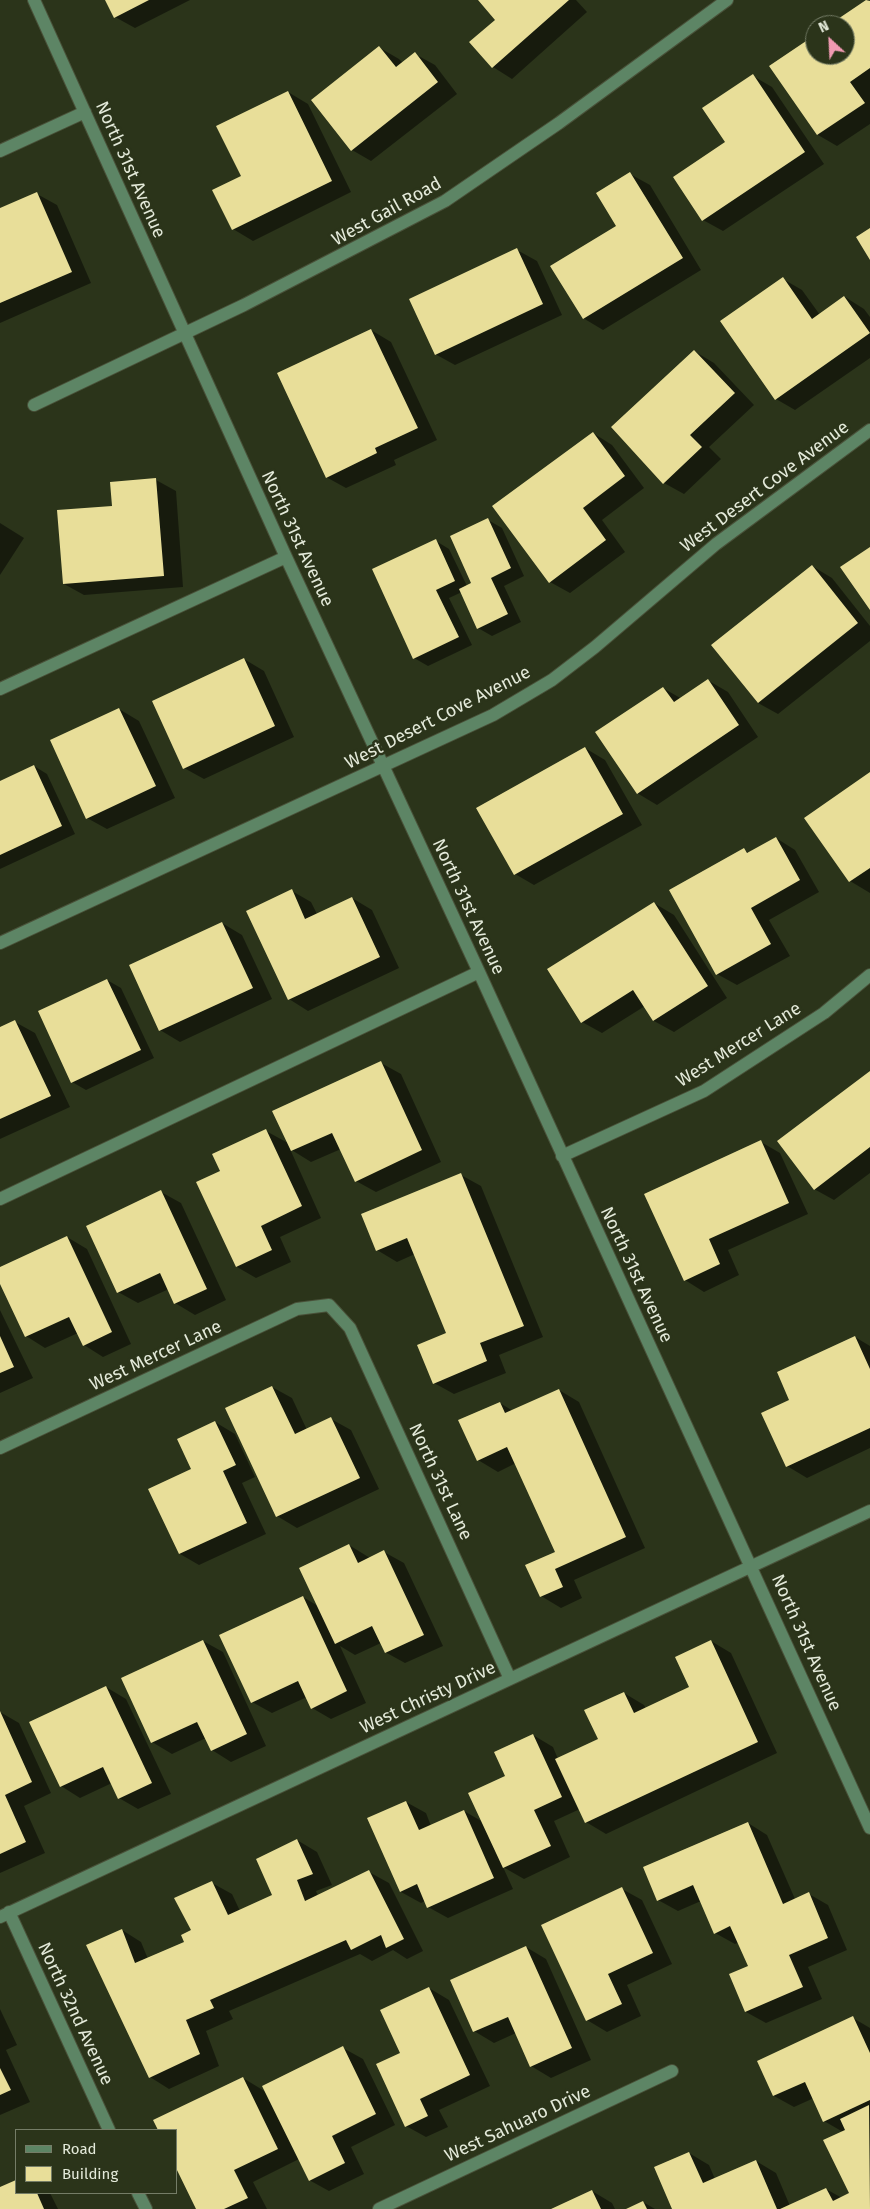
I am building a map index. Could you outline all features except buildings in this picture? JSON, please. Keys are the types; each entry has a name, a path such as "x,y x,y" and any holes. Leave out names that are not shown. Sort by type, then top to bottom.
{"street":[{"name":"North 31st Avenue","path":"34,0 286,557 479,972 870,1828"},
{"name":"West Gail Road","path":"34,404 322,266 445,201 559,124 727,0"},
{"path":"0,151 85,112"},
{"name":"West Desert Cove Avenue","path":"0,943 493,715 552,680 595,647 716,544 870,430"},
{"path":"0,689 286,557"},
{"path":"0,1199 479,972"},
{"name":"West Mercer Lane","path":"562,1156 704,1091 824,1013 870,975"},
{"name":"West Mercer Lane","path":"0,1448 297,1309 329,1305"},
{"name":"North 31st Lane","path":"329,1305 350,1328 510,1679"},
{"name":"West Christy Drive","path":"4,1914 870,1511"},
{"name":"North 32nd Avenue","path":"4,1914 109,2129"},
{"name":"West Sahuaro Drive","path":"379,2209 672,2071"},
{"path":"138,2194 146,2209"}]}
